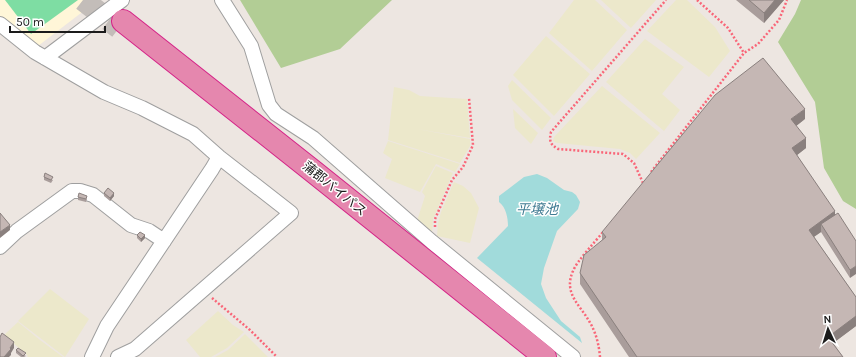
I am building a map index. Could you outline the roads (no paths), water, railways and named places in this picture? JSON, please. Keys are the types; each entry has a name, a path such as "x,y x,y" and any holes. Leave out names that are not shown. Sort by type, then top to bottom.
{"highway":[{"name":"蒲郡バイパス","path":"121,16 533,357"},
{"name":"蒲郡バイパス","path":"121,16 545,357"}],"street":[{"path":"222,0 250,46 269,105 276,114 313,138 432,242 573,357"},
{"path":"46,58 121,16"},
{"path":"0,24 35,52 104,92 142,108 193,134 219,157 291,213 135,349 118,357"},
{"path":"92,357 107,326 219,157"},
{"path":"0,247 17,231 72,191 80,191 93,195 131,225 149,231 164,241"}],"water":[{"name":"平壌池","path":"537,174 547,178 564,190 572,192 576,195 580,202 578,209 557,231 544,268 541,284 546,298 561,321 580,337 582,343 477,258 508,226 506,213 499,202 499,196 524,177"}],"tunnel":[{"path":"83,0 119,28"}]}
